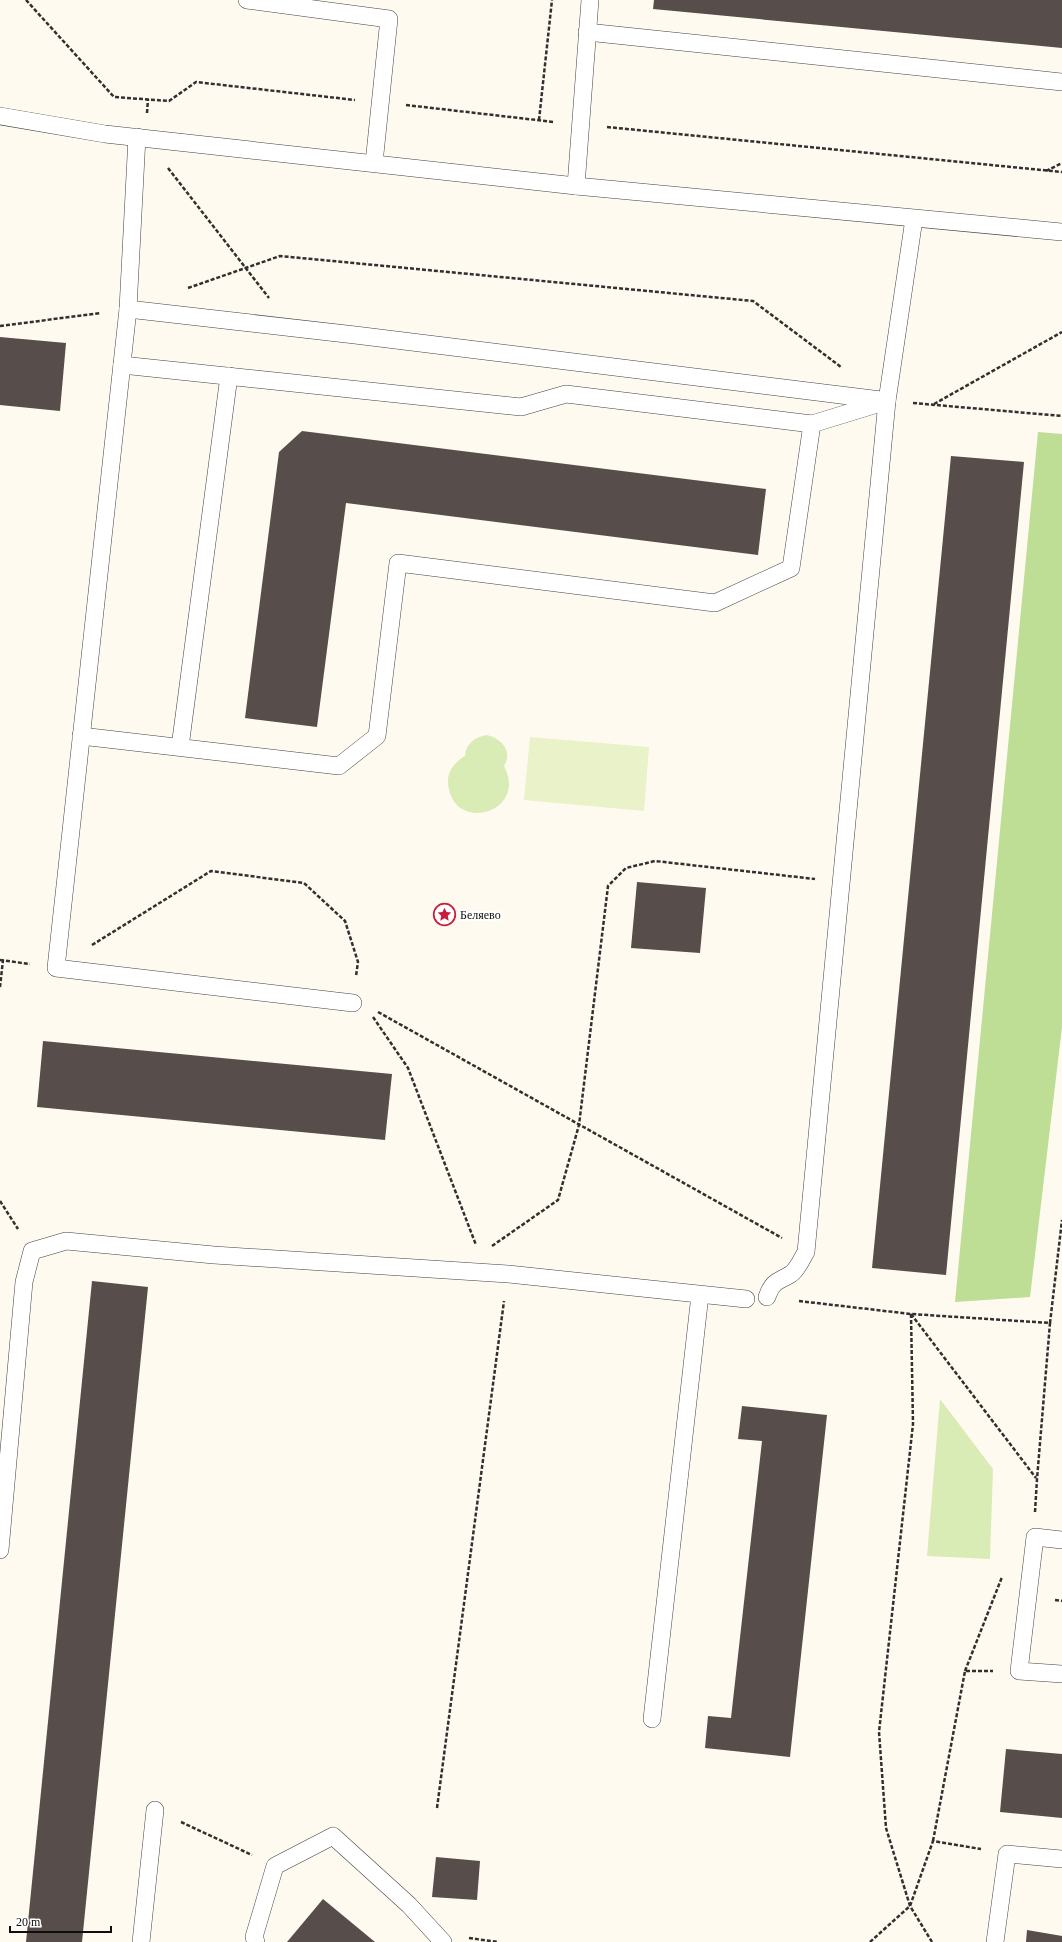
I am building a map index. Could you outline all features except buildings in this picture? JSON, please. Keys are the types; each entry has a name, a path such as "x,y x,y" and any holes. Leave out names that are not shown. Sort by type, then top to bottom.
{"lane":[{"path":"248,0 389,19 374,163"},
{"path":"576,186 590,0"},
{"path":"587,32 1062,82"},
{"path":"0,116 105,134 576,186 1062,232"},
{"path":"140,137 128,309 56,968 353,1003"},
{"path":"767,1297 770,1287 779,1279 793,1273 806,1252 887,401 914,219"},
{"path":"128,309 291,327 887,401"},
{"path":"122,365 521,407 566,394 812,424 887,401"},
{"path":"180,747 229,376"},
{"path":"81,736 339,766 377,736 398,563 715,603 791,568 812,424"},
{"path":"0,1550 24,1282 32,1252 66,1241 214,1255 508,1274 746,1299"},
{"path":"652,1719 700,1295"},
{"path":"1062,1540 1034,1537 1019,1670 1062,1674"},
{"path":"141,1942 155,1810"},
{"path":"256,1942 254,1937 275,1866 333,1836 409,1905 443,1942"},
{"path":"995,1942 1008,1854 1062,1859"}],"path":[{"path":"26,0 114,97"},
{"path":"538,120 552,0"},
{"path":"140,137 291,327"},
{"path":"1046,171 1062,163"},
{"path":"186,289 280,256 753,301 842,368"},
{"path":"0,326 128,309"},
{"path":"932,405 1062,332"},
{"path":"887,401 1062,416"},
{"path":"492,1247 558,1200 579,1125 608,886 626,868 655,861 841,882"},
{"path":"56,968 211,872 304,883 346,921 358,962 353,1003"},
{"path":"0,987 2,960"},
{"path":"457,1270 479,1255 408,1068 371,1010 806,1252"},
{"path":"0,1201 32,1252"},
{"path":"1034,1537 1037,1478 1050,1323 1062,1220"},
{"path":"437,1808 508,1274"},
{"path":"767,1297 911,1314 1050,1323"},
{"path":"911,1314 1037,1478"},
{"path":"911,1314 913,1424 879,1732 886,1828 910,1906 932,1942"},
{"path":"870,1942 910,1906 933,1841 965,1671 1003,1574"},
{"path":"965,1671 1019,1670"},
{"path":"155,1810 275,1866"},
{"path":"933,1841 1008,1854"}],"green space":[{"path":"1038,432 1062,434 1062,1027 1030,1297 955,1302"},
{"path":"487,735 497,739 507,751 504,766 509,782 506,796 498,806 487,812 474,813 462,809 453,799 448,779 453,767 465,756 469,744 479,737"},
{"path":"530,737 649,747 644,811 524,800"},
{"path":"940,1399 993,1469 990,1559 927,1556"}],"place":[{"name":"Беляево","path":"444,915"}]}
